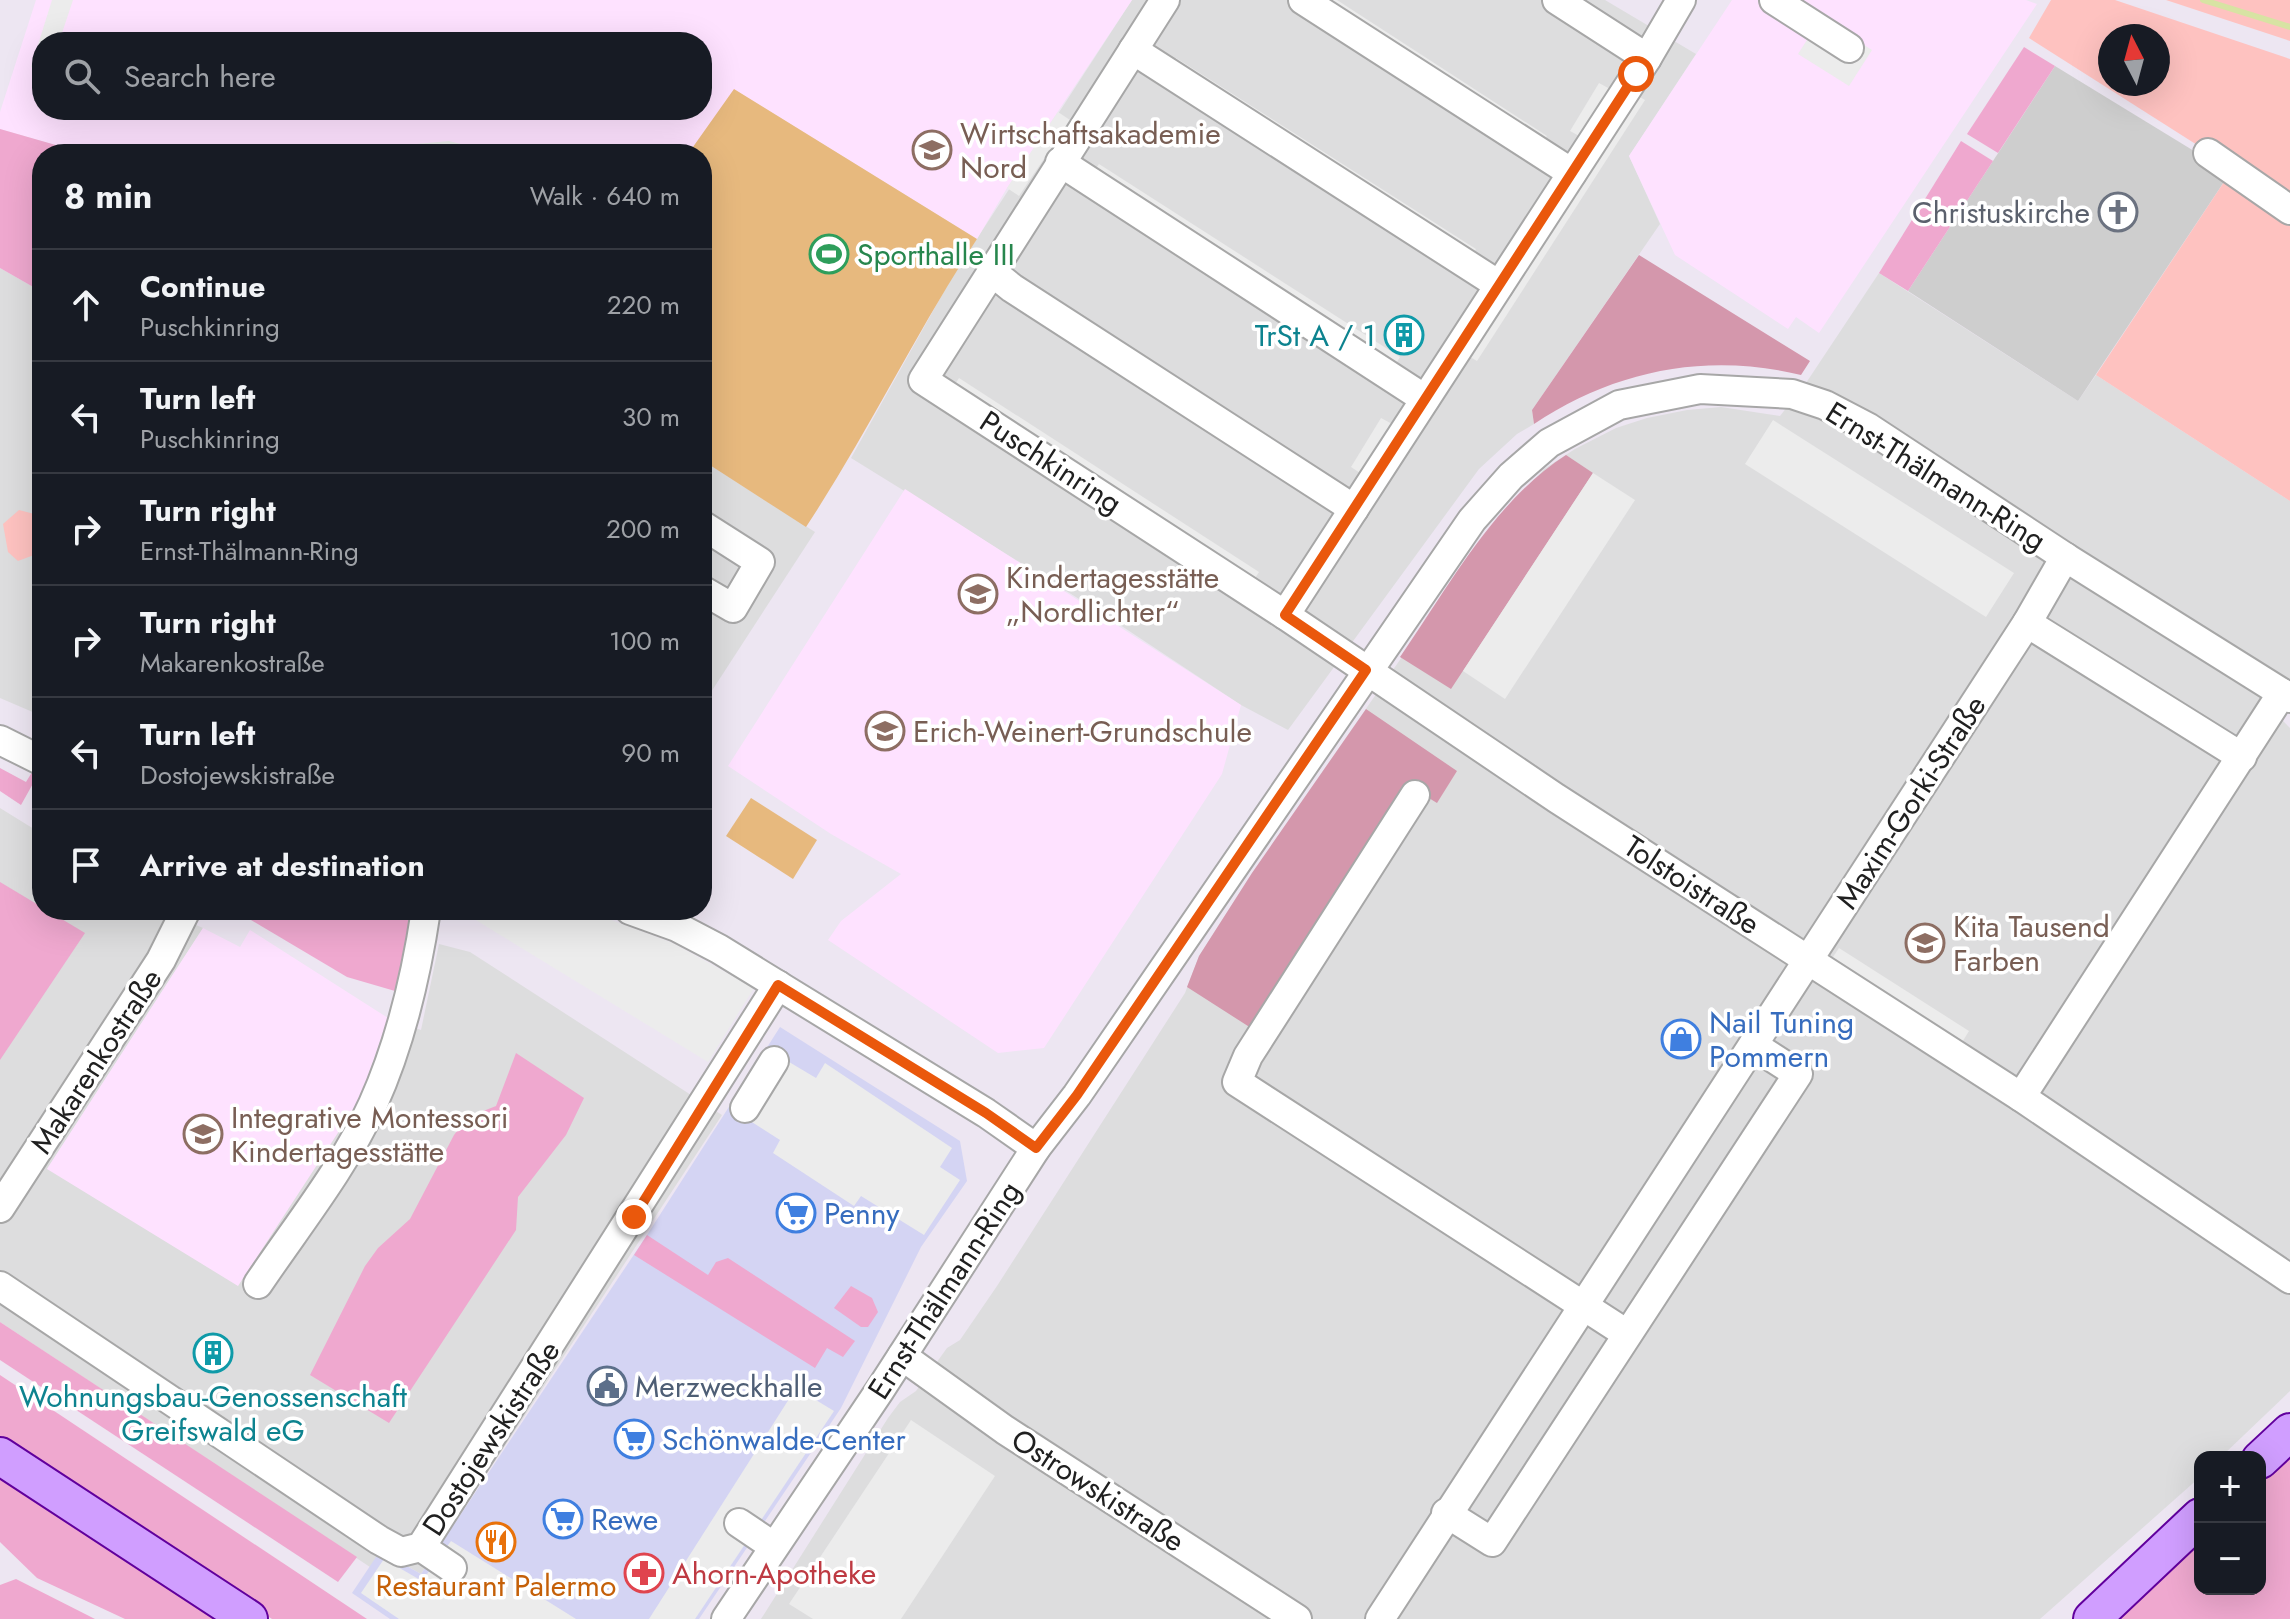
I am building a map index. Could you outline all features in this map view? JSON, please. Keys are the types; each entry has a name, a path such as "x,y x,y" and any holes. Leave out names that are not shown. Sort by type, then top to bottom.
{"main road":[{"path":"2266,1454 2290,1432"},
{"path":"0,1456 249,1619"},
{"path":"2092,1619 2194,1523"}],"street":[{"name":"Puschkinring","path":"1165,0 923,380 1366,670"},
{"path":"1303,0 1572,173"},
{"path":"1557,0 1647,58"},
{"path":"1285,615 1647,58 1681,0"},
{"path":"1774,0 1849,48"},
{"path":"1133,50 1499,285"},
{"path":"2208,153 2290,210"},
{"path":"1060,162 1425,399"},
{"path":"991,271 1012,288 1354,509"},
{"name":"Ernst-Thälmann-Ring","path":"726,1619 902,1356 1036,1148 1077,1095 1366,670 1472,520 1511,476 1549,443 1586,421 1619,405 1700,389 1792,394 1825,405 1869,428 2065,557 2286,696"},
{"path":"712,531 760,562 733,608 712,596"},
{"name":"Maxim-Gorki-Straße","path":"1380,1619 2027,623 2065,557"},
{"path":"2027,623 2242,757"},
{"name":"Tolstoistraße","path":"1366,670 1556,798 2021,1097 2290,1279"},
{"path":"2021,1097 2242,757 2286,696"},
{"path":"0,740 32,756"},
{"path":"1415,795 1248,1056 1237,1082 1627,1334"},
{"name":"Makarenkostraße","path":"0,1208 161,960 181,920"},
{"path":"258,1284 348,1151 373,1105 400,1037 424,920"},
{"path":"658,920 677,927 778,985 986,1113 1036,1148"},
{"name":"Dostojewskistraße","path":"0,1286 379,1540 401,1552 421,1547 616,1246 778,985"},
{"path":"1446,1513 1492,1542 1798,1074 1753,1045"},
{"path":"728,1064 760,1084"},
{"name":"Ostrowskistraße","path":"902,1356 1005,1430 1297,1619"},
{"path":"739,1523 773,1546"},
{"path":"421,1547 452,1568"}],"shaded area":[{"path":"36,0 1132,0 1007,188 977,239 735,90 695,144 52,144 0,129 0,112"},
{"path":"52,0 73,0 62,32 42,32"},
{"path":"1132,0 1605,0 1696,54 1629,156 1660,224 1532,410 1534,424 1517,434 1479,469 1288,730 1241,705 1105,615 851,458 952,277"},
{"path":"1311,0 1337,0 1547,136 1539,148"},
{"path":"1732,0 2026,0 2037,4 1819,333 1796,317 1788,329 1675,255 1629,156"},
{"path":"2051,0 2115,0 2290,59 2290,204 2120,96 2170,96 2170,24 2098,24 2098,82 2029,38"},
{"path":"2166,0 2290,0 2290,41"},
{"path":"1821,18 1872,50 1849,86 1798,54"},
{"path":"2024,47 2055,66 1998,153 1967,134"},
{"path":"1176,58 1476,249 1470,259 1170,67"},
{"path":"2055,66 2098,92 2098,96 2104,96 2230,173 2078,401 1908,291"},
{"path":"1599,83 1610,89 1581,137 1570,131"},
{"path":"734,89 977,239 806,527 712,466 712,144 695,144"},
{"path":"1633,93 1645,100 1477,361 1465,354"},
{"path":"1058,112 1070,120 1019,196 1007,188"},
{"path":"0,129 52,144 32,144 32,286 0,268"},
{"path":"449,141 461,144 416,144"},
{"path":"1961,141 1993,161 1908,291 1879,273"},
{"path":"1099,164 1400,357 1392,370 1090,177"},
{"path":"2230,173 2290,215 2290,501 2096,375"},
{"path":"1639,255 1810,361 1801,375 1731,365 1663,371 1597,390 1534,424 1532,410"},
{"path":"0,268 32,286 32,712 0,698"},
{"path":"1879,273 2078,401 2096,375 2290,501 2290,689 1804,386"},
{"path":"959,378 1259,572 1250,586 950,392"},
{"path":"1721,407 1780,416 1787,407 1827,419 1866,437 2253,690 2290,728 2290,1391 2227,1451 2194,1451 2194,1482 2040,1619 761,1619 888,1418 900,1402 916,1391 947,1348 960,1340 997,1286 1185,993 1199,956 1252,873 1490,530 1544,469 1575,449 1616,428 1687,410"},
{"path":"1381,418 1394,425 1363,475 1351,467"},
{"path":"1773,420 2014,573 1986,617 1745,464"},
{"path":"1566,455 1593,473 1451,689 1400,657 1494,521 1540,474"},
{"path":"712,466 815,532 712,691"},
{"path":"1593,473 1635,500 1505,699 1463,671"},
{"path":"905,489 1241,705 1222,774 1044,1048 998,1053 828,940 841,921 901,874 831,834 728,766"},
{"path":"19,510 32,513 32,556 18,561 8,552 3,524"},
{"path":"1366,709 1457,771 1437,803 1406,784 1251,1028 1187,987 1199,956 1252,873"},
{"path":"0,768 26,782 32,772 32,785 21,805 0,791"},
{"path":"751,798 817,840 793,879 726,836"},
{"path":"0,808 32,828 32,920 184,920 203,928 47,1169 360,1099 388,1018 421,1030 439,944 470,952 722,1115 421,1574 381,1551 370,1567 0,1322"},
{"path":"0,882 32,901 32,920 63,920 85,933 0,1060"},
{"path":"251,920 415,920 395,991 347,977"},
{"path":"476,920 611,920 673,943 754,988 708,1062"},
{"name":"Integrative Montessori Kindertagesstätte","path":"203,928 240,947 250,930 388,1018 360,1099 238,1286 47,1169"},
{"path":"1839,948 1969,1031 1961,1044 1831,960"},
{"path":"780,1027 960,1141 967,1181 921,1247 841,1408 699,1619 390,1619 352,1593 380,1551 421,1574 647,1235"},
{"path":"516,1053 584,1098 566,1135 518,1197 516,1230 389,1423 310,1375 365,1266 378,1248 410,1219 454,1135 468,1117 496,1106"},
{"path":"774,1053 816,1078 825,1063 952,1148 940,1167 960,1180 924,1235 861,1196 854,1206 773,1153 780,1140 736,1112"},
{"path":"647,1235 708,1275 716,1262 728,1258 855,1341 843,1357 827,1348 815,1368 634,1255"},
{"path":"851,1286 872,1298 878,1312 868,1327 861,1327 834,1308"},
{"path":"0,1322 357,1557 338,1582 0,1360"},
{"path":"0,1375 367,1619 272,1619 0,1442"},
{"name":"Schönwalde-Center","path":"796,1388 834,1411 695,1619 649,1619"},
{"path":"911,1420 995,1476 901,1619 813,1619 789,1604"},
{"path":"2290,1449 2290,1619 2113,1619 2194,1540 2194,1595 2266,1595 2266,1471"},
{"path":"0,1467 230,1619 125,1619 37,1578 0,1542"},
{"path":"451,1541 576,1619 399,1619 361,1593 384,1559 422,1581"},
{"path":"16,1579 95,1619 0,1619 0,1585"}],"waterway":[{"path":"2203,0 2290,27"}],"place":[{"name":"Wirtschaftsakademie Nord","path":"932,150"},
{"name":"Christuskirche","path":"2118,212"},
{"name":"Sporthalle III","path":"829,254"},
{"name":"TrSt A / 1","path":"1404,335"},
{"name":"Kindertagesstätte „Nordlichter“","path":"978,594"},
{"name":"Erich-Weinert-Grundschule","path":"885,731"},
{"name":"Kita Tausend Farben","path":"1925,943"},
{"name":"Nail Tuning Pommern","path":"1681,1039"},
{"name":"Integrative Montessori Kindertagesstätte","path":"203,1134"},
{"name":"Penny","path":"796,1213"},
{"name":"Wohnungsbau-Genossenschaft Greifswald eG","path":"213,1353"},
{"name":"Merzweckhalle","path":"607,1386"},
{"name":"Schönwalde-Center","path":"634,1439"},
{"name":"Rewe","path":"563,1519"},
{"name":"Restaurant Palermo","path":"496,1542"},
{"name":"Ahorn-Apotheke","path":"644,1573"}],"route":[{"path":"634,1217 778,985 986,1113 1036,1148 1077,1095 1366,670 1285,615 1636,74"}]}
